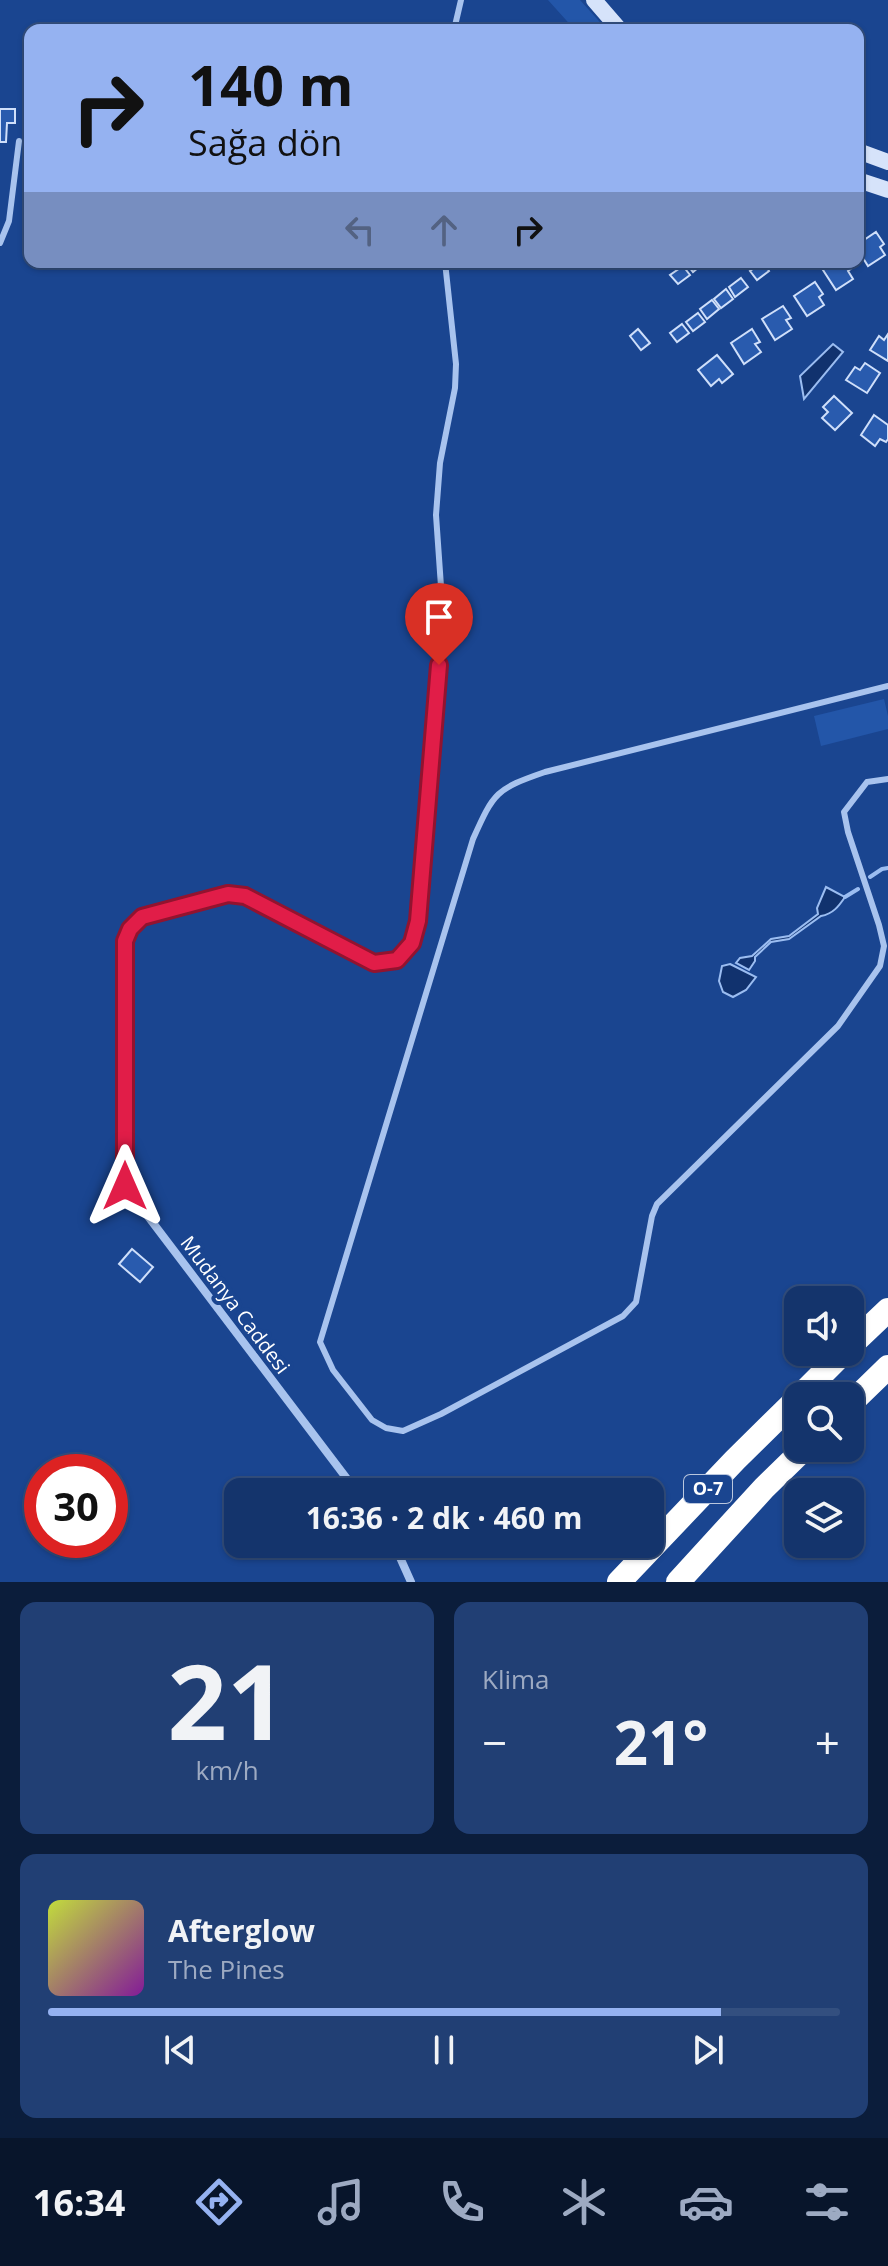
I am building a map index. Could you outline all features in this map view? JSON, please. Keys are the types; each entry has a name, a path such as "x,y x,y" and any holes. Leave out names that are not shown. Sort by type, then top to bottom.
{"highway":[{"path":"864,1333 888,1310"},
{"name":"O-7","path":"814,1382 830,1366"},
{"path":"864,1390 888,1367"},
{"name":"O-7","path":"619,1582 784,1412"},
{"name":"O-7","path":"678,1582 791,1462"}],"street":[{"path":"594,0 615,24"},
{"path":"864,153 888,162"},
{"path":"864,182 888,190"},
{"name":"Mudanya Caddesi","path":"125,941 125,1186 346,1478"},
{"path":"400,1558 411,1582"}],"lane":[{"path":"455,24 461,0"},
{"path":"0,243 9,221 19,141"},
{"path":"125,941 130,929 142,917 228,894 245,896 374,963 397,960 412,943 418,921 443,615 436,515 440,463 455,388 456,364 446,268"},
{"path":"888,686 545,772 513,783 488,804 469,853 320,1342 333,1370 372,1420 386,1428 403,1431 441,1414 623,1316 636,1302 657,1204 838,1026 880,966 884,946 844,812 867,782 888,779"}],"shaded area":[{"path":"548,0 580,0 602,24 570,24"},
{"path":"833,344 843,352 804,399 800,376"},
{"path":"884,699 888,729 821,746 814,716"},
{"path":"826,887 845,897 835,909 789,939 771,942 755,957 749,970 736,963 740,958 752,956 771,939 789,936 818,914 817,908"},
{"path":"730,964 756,977 746,990 733,997 723,992 719,981 722,966"}],"building":[{"path":"0,109 15,109 15,123 7,123 6,142 0,142"},
{"path":"876,232 884,244 880,247 885,255 868,266 864,260 864,240"},
{"path":"685,268 690,275 678,284 670,275"},
{"path":"767,268 769,271 757,280 750,271"},
{"path":"852,268 848,271 853,279 836,290 823,270"},
{"path":"741,278 748,287 735,297 729,287"},
{"path":"815,282 823,294 819,297 824,305 807,316 794,296"},
{"path":"726,289 733,299 721,308 714,299"},
{"path":"712,300 719,309 707,319 700,309"},
{"path":"783,306 791,318 786,320 792,329 775,340 762,319"},
{"path":"698,313 705,322 693,331 686,322"},
{"path":"682,324 689,333 677,342 670,333"},
{"path":"638,329 650,343 641,350 630,336"},
{"path":"752,329 760,342 755,344 761,352 744,364 731,343"},
{"path":"888,334 888,361 870,350 879,336 884,340"},
{"path":"717,355 733,374 722,383 719,379 711,386 698,370"},
{"path":"865,363 880,373 867,393 846,380 855,367 860,370"},
{"path":"834,396 852,413 835,430 822,418 828,412 823,407"},
{"path":"874,415 888,425 888,439 886,442 880,439 875,446 861,435"},
{"path":"132,1249 153,1267 140,1282 119,1264"}],"waterway":[{"path":"870,877 888,868"},
{"path":"845,897 858,889"}],"route":[{"path":"125,1186 125,941 130,929 142,917 228,894 245,896 374,963 397,960 412,943 418,921 439,665"}]}
